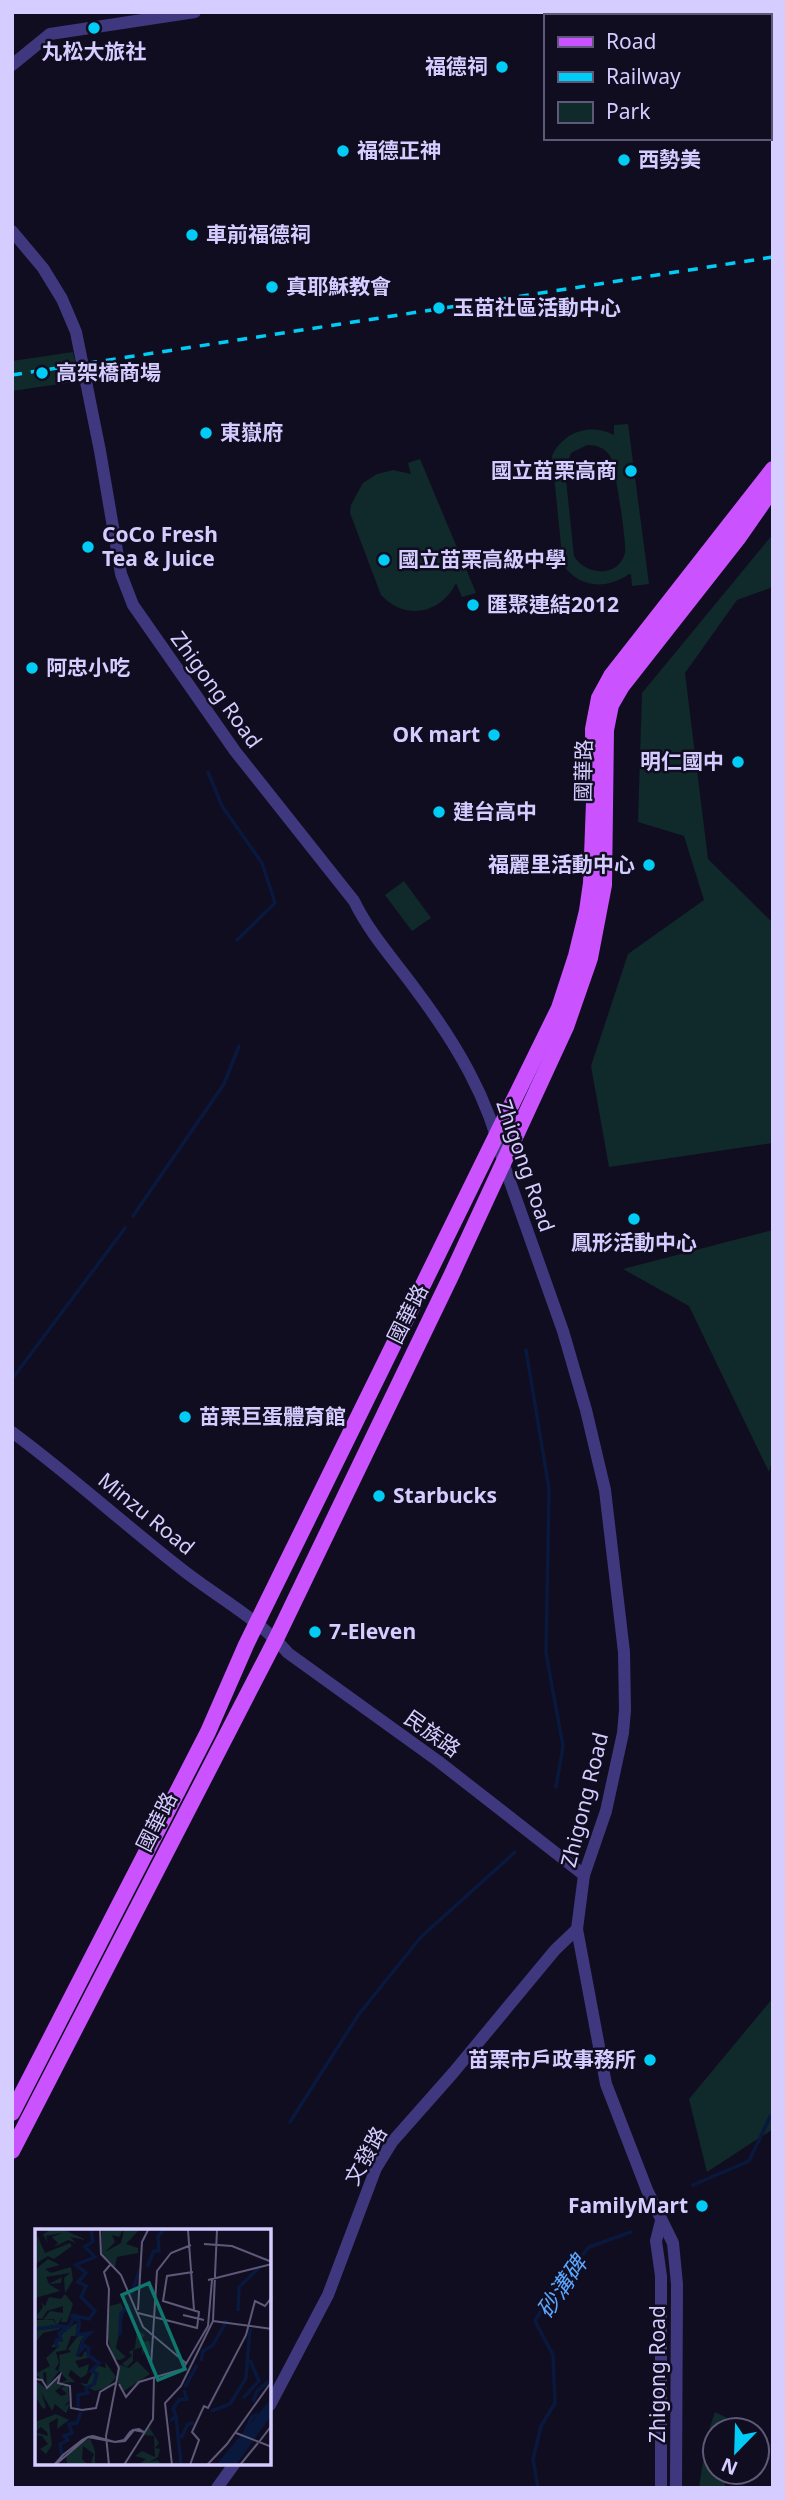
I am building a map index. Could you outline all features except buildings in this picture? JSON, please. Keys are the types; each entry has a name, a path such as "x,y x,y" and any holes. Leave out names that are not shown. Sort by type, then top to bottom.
{"main road":[{"name":"國華路","path":"12,2113 208,1732 402,1323 436,1260 559,1008 597,884 593,729 599,698 611,676 773,469"},
{"name":"國華路","path":"12,2151 276,1639 566,1027 590,958 606,730 611,705 622,686 739,537 773,488"}],"street":[{"path":"12,65 50,34 195,12"},
{"name":"Zhigong Road","path":"12,231 43,268 62,299 76,332 121,574 133,605 235,751 354,901 371,930 465,1061 497,1134 503,1162 563,1331 605,1490 624,1652 623,1733 606,1811 584,1875 577,1929 606,2084 661,2221 673,2243 677,2284 676,2488"},
{"name":"Minzu Road","path":"12,1432 179,1567 257,1624"},
{"name":"民族路","path":"257,1624 288,1653 438,1760 584,1875"},
{"name":"文發路","path":"271,2403 328,2295 376,2168 391,2142 453,2073 555,1950 577,1929"},
{"name":"Zhigong Road","path":"661,2221 656,2241 661,2276 661,2488"},
{"path":"217,2488 234,2465"}],"green space":[{"path":"73,352 80,381 12,391 12,361"},
{"path":"628,424 649,584 632,586 629,574 611,583 594,584 577,578 563,565 552,456 563,440 571,435 596,430 614,435 614,425","holes":["591,445 606,451 610,456 625,547 625,553 616,567 601,571 586,567 574,556 565,470 571,453"]},
{"path":"420,459 476,593 462,597 456,583 441,602 422,610 411,611 390,603 381,595 350,513 351,505 363,483 377,474 393,470 411,474 408,463"},
{"path":"773,534 773,587 737,600 685,673 708,859 773,923 773,1143 609,1167 591,1066 628,954 704,900 684,836 638,822 642,693"},
{"path":"404,881 431,918 412,931 385,895"},
{"path":"773,1230 773,1457 769,1472 689,1306 623,1269"},
{"path":"773,1998 773,2129 707,2172 689,2099"},
{"path":"701,2475 701,2486 725,2486 725,2488 699,2488"}],"waterway":[{"path":"208,772 222,806 262,863 275,903 237,940"},
{"path":"133,1216 224,1084 239,1046"},
{"path":"12,1379 125,1228"},
{"path":"526,1350 549,1489 546,1653 563,1746 556,1787"},
{"path":"290,2122 359,2014 421,1937 515,1852"},
{"name":"砂溝碑","path":"693,2185 749,2161 770,2117 773,2116"},
{"name":"砂溝碑","path":"538,2488 533,2459 541,2426 555,2403 553,2355 535,2321 553,2291 589,2247 631,2232"}],"railway":[{"path":"12,375 773,257"}],"place":[{"name":"丸松大旅社","path":"94,28"},
{"name":"福德祠","path":"502,67"},
{"name":"福德正神","path":"343,151"},
{"name":"西勢美","path":"624,160"},
{"name":"車前福德祠","path":"192,235"},
{"name":"真耶穌教會","path":"272,287"},
{"name":"玉苗社區活動中心","path":"439,308"},
{"name":"高架橋商場","path":"42,373"},
{"name":"東嶽府","path":"206,433"},
{"name":"國立苗栗高商","path":"631,471"},
{"name":"CoCo Fresh Tea & Juice","path":"88,547"},
{"name":"國立苗栗高級中學","path":"384,560"},
{"name":"匯聚連結2012","path":"473,605"},
{"name":"阿忠小吃","path":"32,668"},
{"name":"OK mart","path":"494,735"},
{"name":"明仁國中","path":"738,762"},
{"name":"建台高中","path":"439,812"},
{"name":"福麗里活動中心","path":"649,865"},
{"name":"鳳形活動中心","path":"634,1219"},
{"name":"苗栗巨蛋體育館","path":"185,1417"},
{"name":"Starbucks","path":"379,1496"},
{"name":"7-Eleven","path":"315,1632"},
{"name":"苗栗市戶政事務所","path":"650,2060"},
{"name":"FamilyMart","path":"702,2206"}]}
